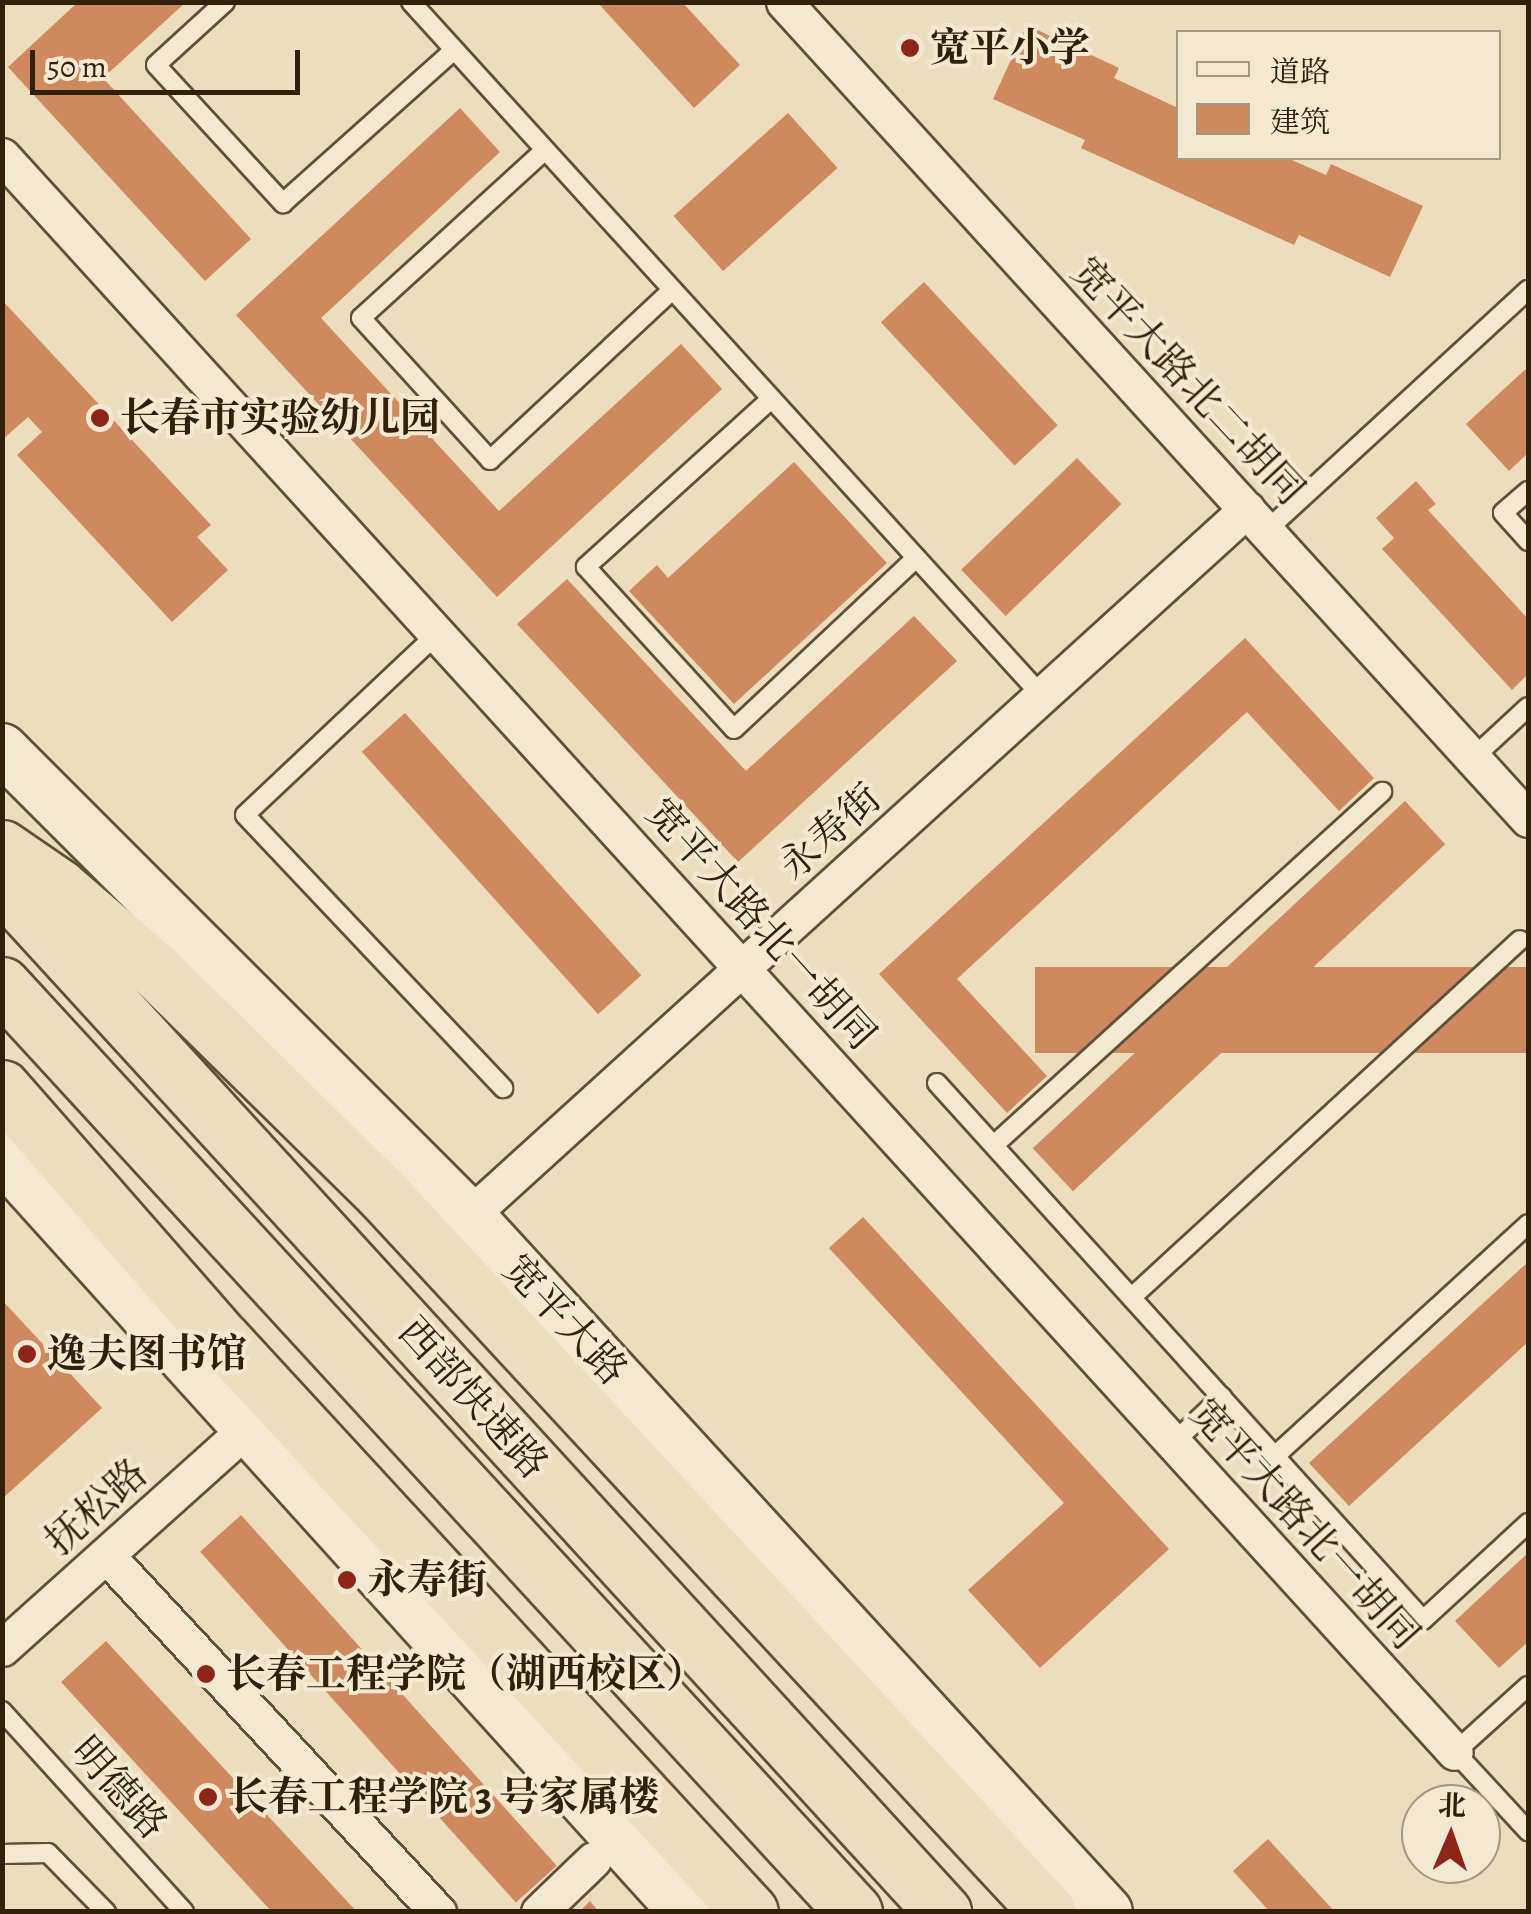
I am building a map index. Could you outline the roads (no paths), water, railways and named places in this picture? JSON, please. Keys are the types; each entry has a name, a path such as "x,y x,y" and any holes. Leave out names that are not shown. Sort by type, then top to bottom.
{"highway":[{"path":"2,848 59,886 156,971 381,1192 1048,1912"},
{"name":"西部快速路","path":"2,884 943,1912"},
{"name":"西部快速路","path":"2,986 854,1912"},
{"path":"2,1088 222,1339 750,1912"}],"main road":[{"name":"宽平大路","path":"2,748 470,1216 1107,1912"},
{"path":"2,1156 245,1430 686,1912"}],"street":[{"name":"宽平大路北二胡同","path":"784,2 1528,819"},
{"name":"宽平大路北一胡同","path":"2,156 1455,1752"},
{"name":"永寿街","path":"470,1216 1042,696 1257,520"},
{"name":"抚松路","path":"2,1648 245,1430"},
{"path":"106,1555 438,1912"},
{"path":"539,1912 593,1860"}],"lane":[{"path":"226,2 156,65 283,202 454,50"},
{"path":"411,2 1042,696"},
{"path":"545,150 361,318 464,432 490,460 672,290"},
{"path":"1257,520 1528,290"},
{"path":"771,399 586,567 734,729 916,558"},
{"path":"1528,491 1503,513 1528,541"},
{"path":"438,633 246,815 502,1088"},
{"path":"1473,758 1528,707"},
{"path":"994,1145 1382,792"},
{"path":"1132,1297 1520,940"},
{"path":"937,1082 1423,1620 1528,1523"},
{"path":"1275,1456 1528,1224"},
{"path":"1174,1442 1222,1397"},
{"path":"1528,1686 1455,1752 1528,1831"},
{"name":"明德路","path":"2,1710 184,1912"},
{"path":"2,1854 48,1854 106,1912"}],"place":[{"name":"宽平小学","path":"910,48"},
{"name":"长春市实验幼儿园","path":"100,418"},
{"name":"逸夫图书馆","path":"27,1354"},
{"name":"永寿街","path":"347,1580"},
{"name":"长春工程学院（湖西校区）","path":"206,1674"},
{"name":"长春工程学院 3 号家属楼","path":"208,1797"}]}
